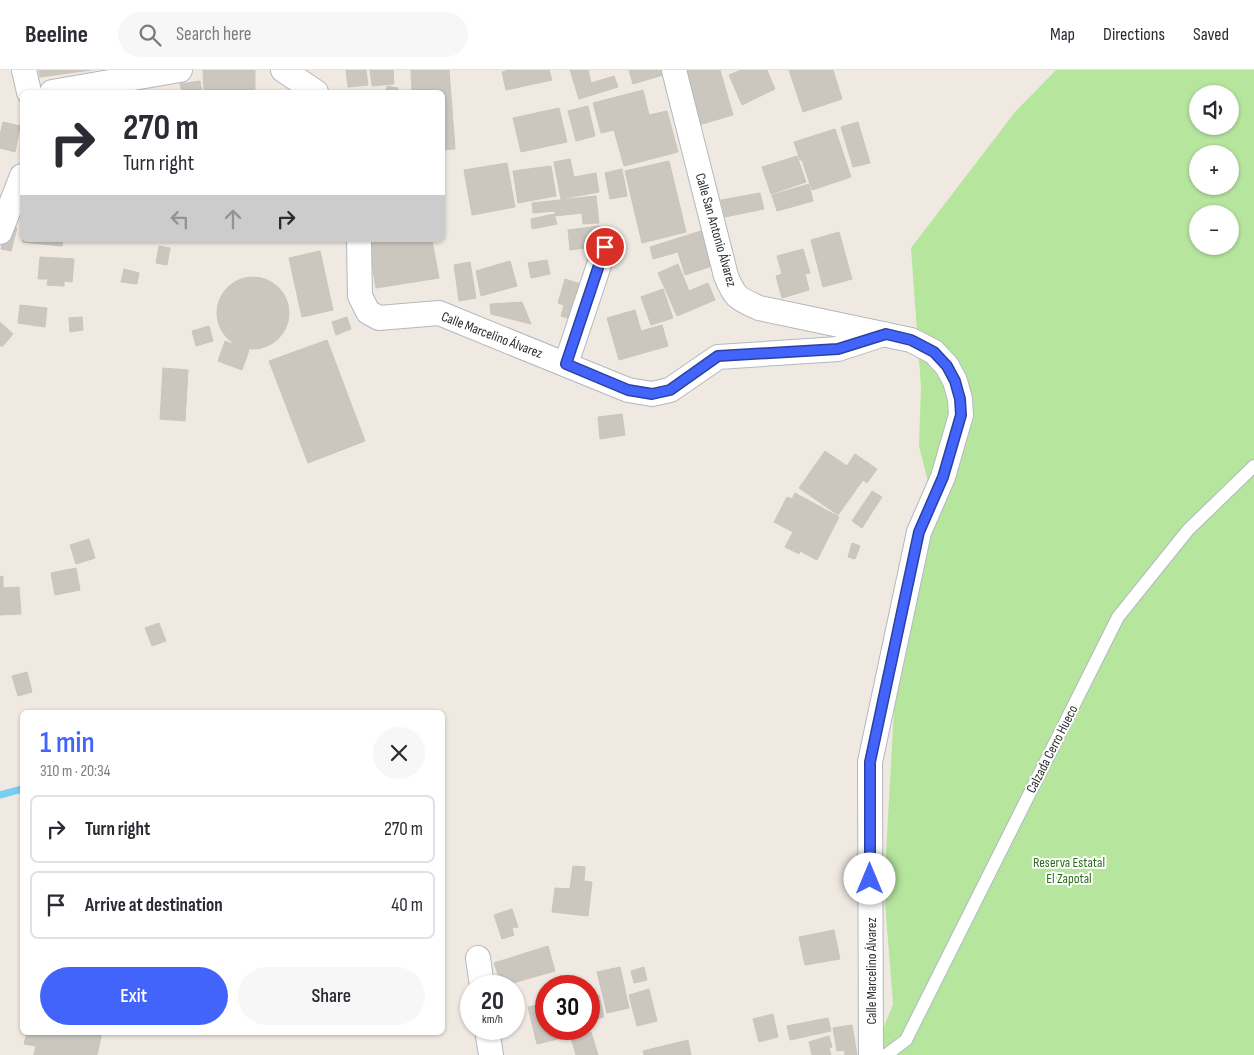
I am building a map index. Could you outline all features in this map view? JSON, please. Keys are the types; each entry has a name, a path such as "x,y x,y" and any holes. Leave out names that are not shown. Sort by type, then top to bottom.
{"street":[{"path":"24,70 29,90"},
{"path":"64,90 180,70"},
{"path":"283,70 313,90"},
{"name":"Calle San Antonio Álvarez","path":"674,70 721,257 732,292 742,301 759,308 886,334"},
{"path":"0,232 20,181"},
{"name":"Calle Marcelino Álvarez","path":"359,242 360,296 368,312 379,318 439,313 628,390 652,394 670,390 718,356 838,349 886,334 911,340 934,352 947,366 955,381 960,399 961,415 943,477 919,532 870,762 871,1055"},
{"path":"566,364 605,247"},
{"path":"478,958 480,975"},
{"path":"489,1040 491,1055"}],"lane":[{"name":"Calzada Cerro Hueco","path":"886,1055 906,1040 1118,617 1188,530 1254,466"}],"green space":[{"name":"Reserva Estatal El Zapotal","path":"1056,70 1254,70 1254,1055 873,1055 893,1004 884,890 895,691 935,510 919,446 921,386 911,248 1015,112"}],"building":[{"path":"39,70 91,70 40,77"},
{"path":"203,70 255,70 255,90 204,90"},
{"path":"346,70 366,70 368,85 348,87"},
{"path":"370,70 393,70 394,84 372,86"},
{"path":"411,70 449,70 455,149 445,150 445,90 412,90"},
{"path":"510,70 549,70 552,80 506,90 502,72"},
{"path":"570,70 588,70 591,83 614,76 618,87 579,99"},
{"path":"629,70 662,70 663,75 633,84"},
{"path":"684,70 720,70 733,115 699,125"},
{"path":"741,70 767,70 775,89 742,105 729,75"},
{"path":"789,70 833,70 842,99 803,112"},
{"path":"200,81 202,90 182,90 180,84"},
{"path":"387,86 398,88 398,90 386,90"},
{"path":"643,90 649,115 667,111 678,152 624,166 614,130 601,133 593,103"},
{"path":"588,106 595,136 576,141 568,111"},
{"path":"559,108 567,142 521,152 513,118"},
{"path":"3,122 20,126 15,152 0,148"},
{"path":"858,122 870,163 853,167 841,127"},
{"path":"835,129 851,177 812,190 794,142"},
{"path":"797,156 806,182 771,194 762,167"},
{"path":"570,159 574,177 596,173 599,192 561,199 554,162"},
{"path":"669,161 686,232 642,243 625,171"},
{"path":"507,163 515,207 472,215 464,170"},
{"path":"551,166 556,196 518,203 513,171"},
{"path":"622,169 627,196 610,199 605,173"},
{"path":"809,184 813,201 777,211 772,195"},
{"path":"760,193 764,209 725,217 721,200"},
{"path":"596,196 599,223 583,224 582,213 555,216 555,211 533,213 532,203"},
{"path":"554,214 557,224 532,229 531,219"},
{"path":"6,225 17,228 11,251 1,249"},
{"path":"599,226 602,246 570,250 568,230"},
{"path":"704,230 715,265 685,275 678,252 653,259 650,247"},
{"path":"839,232 852,279 823,287 811,240"},
{"path":"23,242 63,242 62,246"},
{"path":"368,242 432,242 439,278 376,288"},
{"path":"159,246 170,248 167,265 156,263"},
{"path":"803,249 810,273 805,274 809,290 782,298 776,276 782,274 777,256"},
{"path":"320,251 333,310 302,317 289,258"},
{"path":"40,257 74,259 72,282 64,281 64,286 47,285 48,279 38,279"},
{"path":"547,260 550,274 531,278 528,263"},
{"path":"510,261 517,286 481,296 476,271"},
{"path":"470,262 476,298 459,301 454,265"},
{"path":"678,264 689,291 708,283 715,300 677,316 658,273"},
{"path":"124,269 139,273 137,284 121,282"},
{"path":"253,277 273,283 283,293 289,313 283,333 273,343 253,349 233,343 223,333 217,313 223,293 233,283"},
{"path":"565,279 587,286 576,321 561,316 564,305 558,303"},
{"path":"663,289 673,318 651,325 641,297"},
{"path":"522,302 531,324 491,314 490,304"},
{"path":"20,305 47,308 45,327 18,323"},
{"path":"635,310 641,331 662,325 668,346 619,360 607,318"},
{"path":"82,317 83,330 70,332 69,318"},
{"path":"347,317 351,329 336,335 332,322"},
{"path":"0,322 13,334 2,347 0,345"},
{"path":"209,326 213,341 196,346 192,331"},
{"path":"327,340 365,441 308,463 269,361"},
{"path":"225,341 249,350 242,370 218,361"},
{"path":"163,368 188,370 185,421 160,419"},
{"path":"622,414 625,435 600,439 598,417"},
{"path":"825,451 847,466 855,454 877,469 867,483 863,480 838,515 799,488"},
{"path":"872,491 882,497 862,528 852,521"},
{"path":"795,493 839,517 817,560 800,551 799,554 785,547 793,532 774,522 787,497 792,499"},
{"path":"89,539 95,558 76,564 70,545"},
{"path":"852,543 860,546 855,559 848,557"},
{"path":"76,568 80,590 55,595 51,573"},
{"path":"3,576 3,588 19,587 21,614 0,615 0,577"},
{"path":"159,623 166,641 152,646 145,628"},
{"path":"27,672 32,692 18,696 12,676"},
{"path":"573,866 585,867 584,881 592,882 588,916 552,912 555,888 570,889"},
{"path":"512,909 518,927 512,928 514,935 502,939 494,915"},
{"path":"834,930 840,959 805,965 799,937"},
{"path":"548,946 555,971 535,975 535,977 525,979 525,975 498,975 494,963"},
{"path":"620,967 629,1008 607,1013 600,984 600,975 598,975 597,972"},
{"path":"644,967 647,980 634,983 631,971"},
{"path":"649,989 657,1021 637,1026 629,995"},
{"path":"600,999 604,1017 600,1018"},
{"path":"535,1005 535,1036 528,1007"},
{"path":"773,1014 778,1037 759,1042 753,1019"},
{"path":"828,1018 831,1031 790,1040 787,1026"},
{"path":"852,1025 857,1055 845,1055 844,1050 837,1051 833,1028"},
{"path":"26,1035 101,1035 97,1055 34,1055 36,1046 24,1044"},
{"path":"829,1036 832,1047 829,1048 831,1055 812,1055 809,1042"},
{"path":"536,1040 554,1040 537,1044"},
{"path":"572,1040 593,1040 598,1055 576,1055"},
{"path":"688,1040 691,1055 644,1055 643,1051"}],"waterway":[{"path":"0,795 20,790"}],"route":[{"path":"605,247 566,364 628,390 652,394 670,390 718,356 838,349 886,334 911,340 934,352 947,366 955,381 960,399 961,415 943,477 919,532 870,762 870,879"}]}
